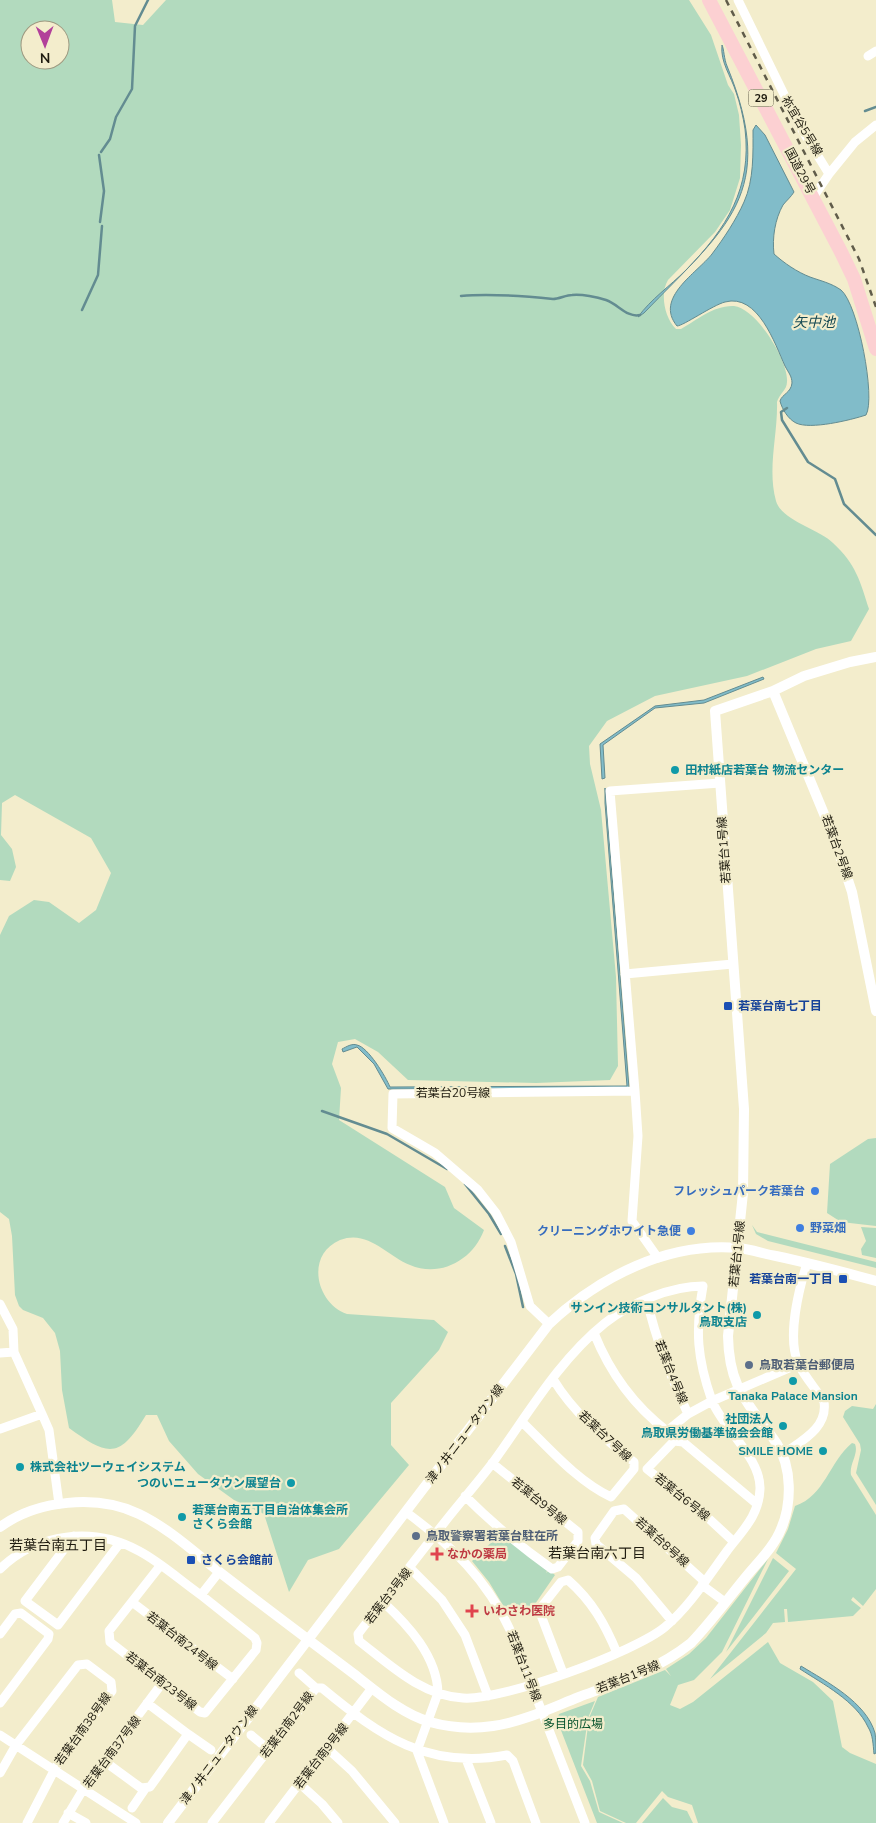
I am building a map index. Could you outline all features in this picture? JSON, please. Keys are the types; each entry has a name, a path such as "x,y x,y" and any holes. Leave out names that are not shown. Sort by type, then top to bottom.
{"highway":[{"name":"国道29号","path":"709,0 814,196 854,279 876,349"}],"street":[{"name":"祢宜谷5号線","path":"738,0 798,125 829,174"},
{"path":"814,196 855,142 876,125"},
{"name":"若葉台1号線","path":"0,1527 25,1512 59,1504 100,1503 139,1514 181,1540 219,1572 308,1640 410,1714 428,1722 456,1728 477,1728 505,1724 542,1712 662,1664 691,1643 762,1557 781,1529 788,1509 786,1467 782,1455 745,1402 728,1356 728,1336 743,1193 744,1109 715,710 773,691 804,676 850,662 876,657"},
{"name":"若葉台2号線","path":"773,691 834,838 852,892 876,1011"},
{"path":"658,1258 632,1221 638,1136 610,791 720,783"},
{"path":"625,974 733,964"},
{"name":"若葉台20号線","path":"549,1324 530,1306 511,1242 496,1213 478,1190 456,1170 435,1153 392,1128 392,1096 399,1093 635,1091"},
{"name":"津ノ井ニュータウン線","path":"168,1823 549,1324 568,1308 618,1274 670,1254 698,1250 738,1248 876,1281"},
{"path":"782,1455 820,1424 824,1416 824,1402 798,1364 795,1353 795,1326 800,1286 807,1263"},
{"name":"若葉台3号線","path":"704,1286 698,1351 702,1372 718,1415 754,1465 760,1489 754,1516 704,1583 672,1621 639,1645 563,1674 488,1696 464,1698 438,1693 407,1678 359,1641 358,1634 492,1463 576,1350 608,1321 648,1300 668,1292 704,1286"},
{"name":"若葉台4号線","path":"648,1300 652,1323 666,1367 688,1414"},
{"path":"0,1304 13,1328 14,1352 49,1430 59,1504"},
{"path":"594,1333 605,1359 632,1400 667,1431 688,1414 712,1401 798,1364"},
{"path":"0,1353 14,1352"},
{"name":"若葉台7号線","path":"522,1422 569,1466 601,1492 611,1497 634,1469 634,1462 590,1425 560,1391 553,1379"},
{"path":"0,1429 42,1414"},
{"name":"若葉台6号線","path":"734,1542 706,1516 647,1469 674,1441 683,1442 757,1504"},
{"name":"若葉台9号線","path":"465,1496 490,1521 525,1550 552,1569 558,1567 578,1541 578,1532 492,1463"},
{"name":"若葉台8号線","path":"672,1621 636,1578 596,1544 595,1538 614,1511 624,1509 704,1583"},
{"name":"若葉台11号線","path":"406,1512 435,1534 481,1579 497,1604 531,1684 585,1823"},
{"path":"0,1568 15,1556 31,1547 57,1538 74,1536 106,1538 140,1551 201,1595 219,1572"},
{"path":"74,1536 25,1601 58,1625 120,1543"},
{"name":"若葉台南23号線","path":"160,1566 109,1631 110,1642 164,1682 200,1712 206,1713 256,1650 257,1643 255,1638 201,1595"},
{"path":"410,1568 442,1600 465,1635 488,1696"},
{"path":"563,1674 539,1610 561,1582 568,1580 583,1592 605,1625 617,1653"},
{"path":"704,1583 725,1602"},
{"name":"若葉台南24号線","path":"132,1602 233,1679"},
{"path":"383,1602 407,1624 425,1652 438,1683 438,1693 417,1751 444,1823"},
{"path":"0,1634 15,1614 21,1613 49,1634 48,1639 0,1703"},
{"name":"若葉台南38号線","path":"0,1773 16,1745 78,1665 87,1664 111,1682 112,1691 54,1768 27,1823"},
{"path":"300,1672 316,1688"},
{"name":"若葉台南37号線","path":"63,1823 84,1788 164,1682"},
{"name":"若葉台南2号線","path":"212,1823 316,1688 322,1688 353,1714 392,1740 417,1751 433,1756 466,1759 507,1755 513,1761 536,1823"},
{"name":"若葉台南9号線","path":"272,1822 299,1783 328,1749 372,1688"},
{"path":"148,1704 210,1750"},
{"path":"132,1808 145,1789 150,1787 188,1734"},
{"path":"0,1735 54,1768 136,1823"},
{"path":"251,1735 269,1750"},
{"path":"328,1749 352,1770 395,1823"},
{"path":"466,1759 491,1823"},
{"path":"104,1761 145,1789"},
{"path":"299,1783 322,1804 338,1823"},
{"path":"68,1813 86,1823"}],"green space":[{"path":"0,0 112,0 115,22 143,25 166,0 689,0 711,35 728,85 734,94 739,115 741,145 740,178 730,210 715,232 668,280 664,291 666,312 676,329 681,329 713,310 734,306 743,309 752,316 770,337 783,362 787,382 777,402 772,477 776,501 785,514 827,538 841,551 856,573 869,609 851,641 816,649 747,676 655,696 607,721 589,746 590,764 601,810 616,977 618,1066 610,1080 536,1083 408,1080 378,1052 355,1039 338,1042 332,1064 341,1088 339,1120 445,1187 454,1208 484,1230 479,1241 464,1258 444,1268 421,1268 410,1265 377,1245 360,1238 340,1240 329,1247 322,1256 319,1278 322,1290 336,1308 347,1314 434,1320 448,1332 439,1350 391,1403 391,1445 409,1465 339,1549 308,1560 289,1592 264,1514 234,1500 198,1474 169,1441 157,1415 146,1415 128,1440 112,1449 94,1444 69,1428 62,1390 60,1351 55,1333 43,1318 23,1310 19,1306 15,1295 12,1236 9,1219 0,1212 0,935 9,916 34,900 49,902 79,923 96,910 111,873 91,838 15,795 2,803 1,835 12,849 16,867 10,881 0,880"},
{"path":"876,1138 876,1226 841,1222 827,1213 830,1164 868,1139"},
{"path":"752,1225 757,1232 876,1262 876,1268 768,1241 756,1234"},
{"path":"861,1227 876,1228 876,1258 862,1255 861,1249 866,1241"},
{"path":"876,1404 876,1505 856,1473 861,1450 860,1444 843,1417 845,1411 852,1406 873,1409"},
{"path":"852,1443 855,1444 856,1452 851,1467 851,1475 876,1515 876,1589 863,1606 853,1597 851,1600 861,1608 853,1616 788,1622 787,1609 784,1609 785,1622 773,1623 766,1633 710,1679 796,1569 776,1553 788,1529 795,1506 813,1495 844,1451"},
{"path":"500,1534 548,1569 546,1573 549,1570 555,1575 533,1607 509,1615 489,1582 472,1561"},
{"path":"773,1558 789,1571 726,1652"},
{"path":"768,1559 722,1652 694,1680 678,1685 670,1705 680,1709 693,1702 768,1642 780,1663 813,1682 833,1701 842,1747 850,1753 876,1764 876,1823 698,1823 692,1805 668,1797 662,1791 636,1823 626,1823 600,1811 592,1781 583,1765 589,1718 598,1697 665,1670 671,1676 666,1669 689,1654 706,1638"},
{"name":"多目的広場","path":"595,1701 588,1718 581,1766 590,1781 599,1812 623,1823 597,1823 557,1720 559,1714"},
{"path":"663,1798 672,1807 687,1811 693,1823 642,1823"}],"water":[{"path":"722,45 726,63 734,85 724,63"},
{"name":"矢中池","path":"756,125 765,135 794,192 783,205 776,222 774,254 800,273 841,290 847,299 864,351 869,390 866,415 841,422 820,425 802,425 790,419 780,401 791,386 791,376 764,322 747,305 737,301 725,302 677,326 671,316 674,296 688,278 712,254 730,229 744,202 750,185 753,130"},
{"path":"745,130 748,146 745,177 736,205 716,235 734,206 740,188 746,150"},
{"path":"685,271 644,313 638,317 655,298"},
{"path":"763,677 764,679 704,703 655,708 603,745 605,778 602,779 600,744 655,706 704,700"},
{"path":"605,788 629,1088 388,1089 374,1064 357,1047 343,1052 342,1049 351,1045 361,1047 376,1063 390,1087 627,1086"},
{"path":"801,1666 844,1694 863,1712 875,1733 876,1753 874,1754 870,1730 856,1709 838,1694 800,1669"}],"waterway":[{"path":"101,152 110,139 116,117 132,89 135,26 148,0"},
{"path":"865,111 876,107"},
{"path":"99,155 104,191 100,222"},
{"path":"82,310 98,275 102,226"},
{"path":"461,296 496,295 553,299 570,295 585,295 606,300 627,313 640,315"},
{"path":"787,408 781,412 782,420 808,462 835,479 844,504 876,535"},
{"path":"322,1111 387,1134 447,1169"},
{"path":"465,1184 489,1214 501,1234"},
{"path":"505,1246 516,1274 523,1307"}],"railway":[{"path":"726,0 859,259 876,307"}],"place":[{"name":"田村紙店若葉台 物流センター","path":"675,770"},
{"name":"若葉台南七丁目","path":"728,1006"},
{"name":"フレッシュパーク若葉台","path":"815,1191"},
{"name":"野菜畑","path":"800,1228"},
{"name":"クリーニングホワイト急便","path":"691,1231"},
{"name":"若葉台南一丁目","path":"843,1279"},
{"name":"サンイン技術コンサルタント(株) 鳥取支店","path":"757,1315"},
{"name":"鳥取若葉台郵便局","path":"749,1365"},
{"name":"Tanaka Palace Mansion","path":"793,1381"},
{"name":"社団法人 鳥取県労働基準協会会館","path":"783,1426"},
{"name":"SMILE HOME","path":"823,1451"},
{"name":"株式会社ツーウェイシステム","path":"20,1467"},
{"name":"つのいニュータウン展望台","path":"291,1483"},
{"name":"若葉台南五丁目自治体集会所 さくら会館","path":"182,1517"},
{"name":"鳥取警察署若葉台駐在所","path":"416,1536"},
{"name":"なかの薬局","path":"437,1554"},
{"name":"さくら会館前","path":"191,1560"},
{"name":"いわさわ医院","path":"472,1611"}],"district":[{"name":"若葉台南五丁目","path":"58,1545"},
{"name":"若葉台南六丁目","path":"597,1553"}]}
